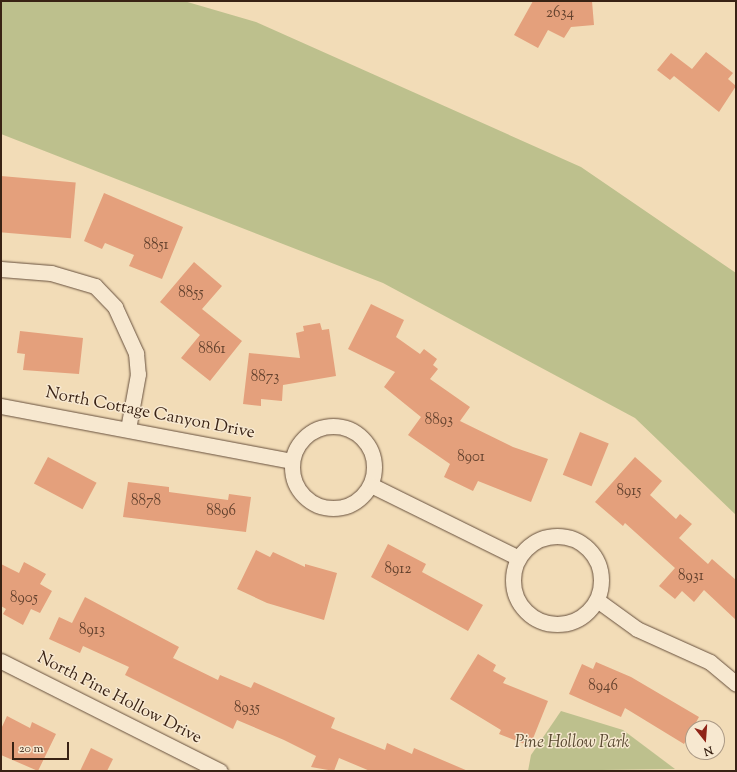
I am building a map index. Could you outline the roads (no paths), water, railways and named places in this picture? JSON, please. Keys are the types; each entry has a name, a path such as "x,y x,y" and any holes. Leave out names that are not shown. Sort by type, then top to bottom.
{"street":[{"path":"1,269 51,273 95,286 115,307 136,353 138,374 128,429"},
{"name":"North Cottage Canyon Drive","path":"1,406 292,461"},
{"path":"346,427 368,444 375,471 371,485 353,504 341,508 321,507 304,497 296,486 292,461 301,442 317,428 346,427"},
{"path":"371,485 517,557"},
{"path":"558,536 574,539 587,548 601,570 597,600 584,615 571,622 556,624 537,619 525,610 516,595 514,580 517,557 542,539 558,536"},
{"path":"597,600 638,629 710,662 736,684"},
{"name":"North Pine Hollow Drive","path":"1,661 220,771"}],"park label":[{"name":"Pine Hollow Park","path":"572,744"}]}
